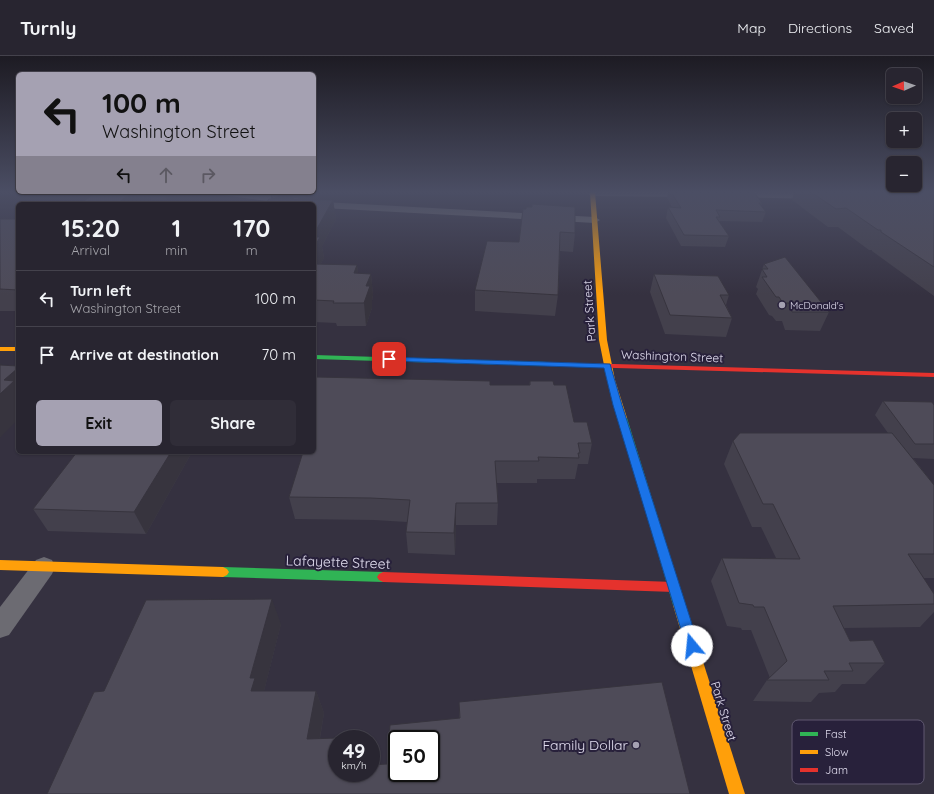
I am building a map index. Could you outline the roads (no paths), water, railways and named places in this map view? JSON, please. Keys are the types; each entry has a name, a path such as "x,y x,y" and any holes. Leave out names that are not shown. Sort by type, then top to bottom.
{"main road":[{"name":"Park Street","path":"595,226 603,340 607,366 617,405 737,794"},
{"path":"0,349 16,350"},
{"name":"Washington Street","path":"316,357 934,375"},
{"name":"Lafayette Street","path":"0,565 674,587"}],"street":[{"path":"0,628 44,567"}],"place":[{"name":"McDonald's","path":"782,305"},
{"name":"Family Dollar","path":"636,745"}]}
